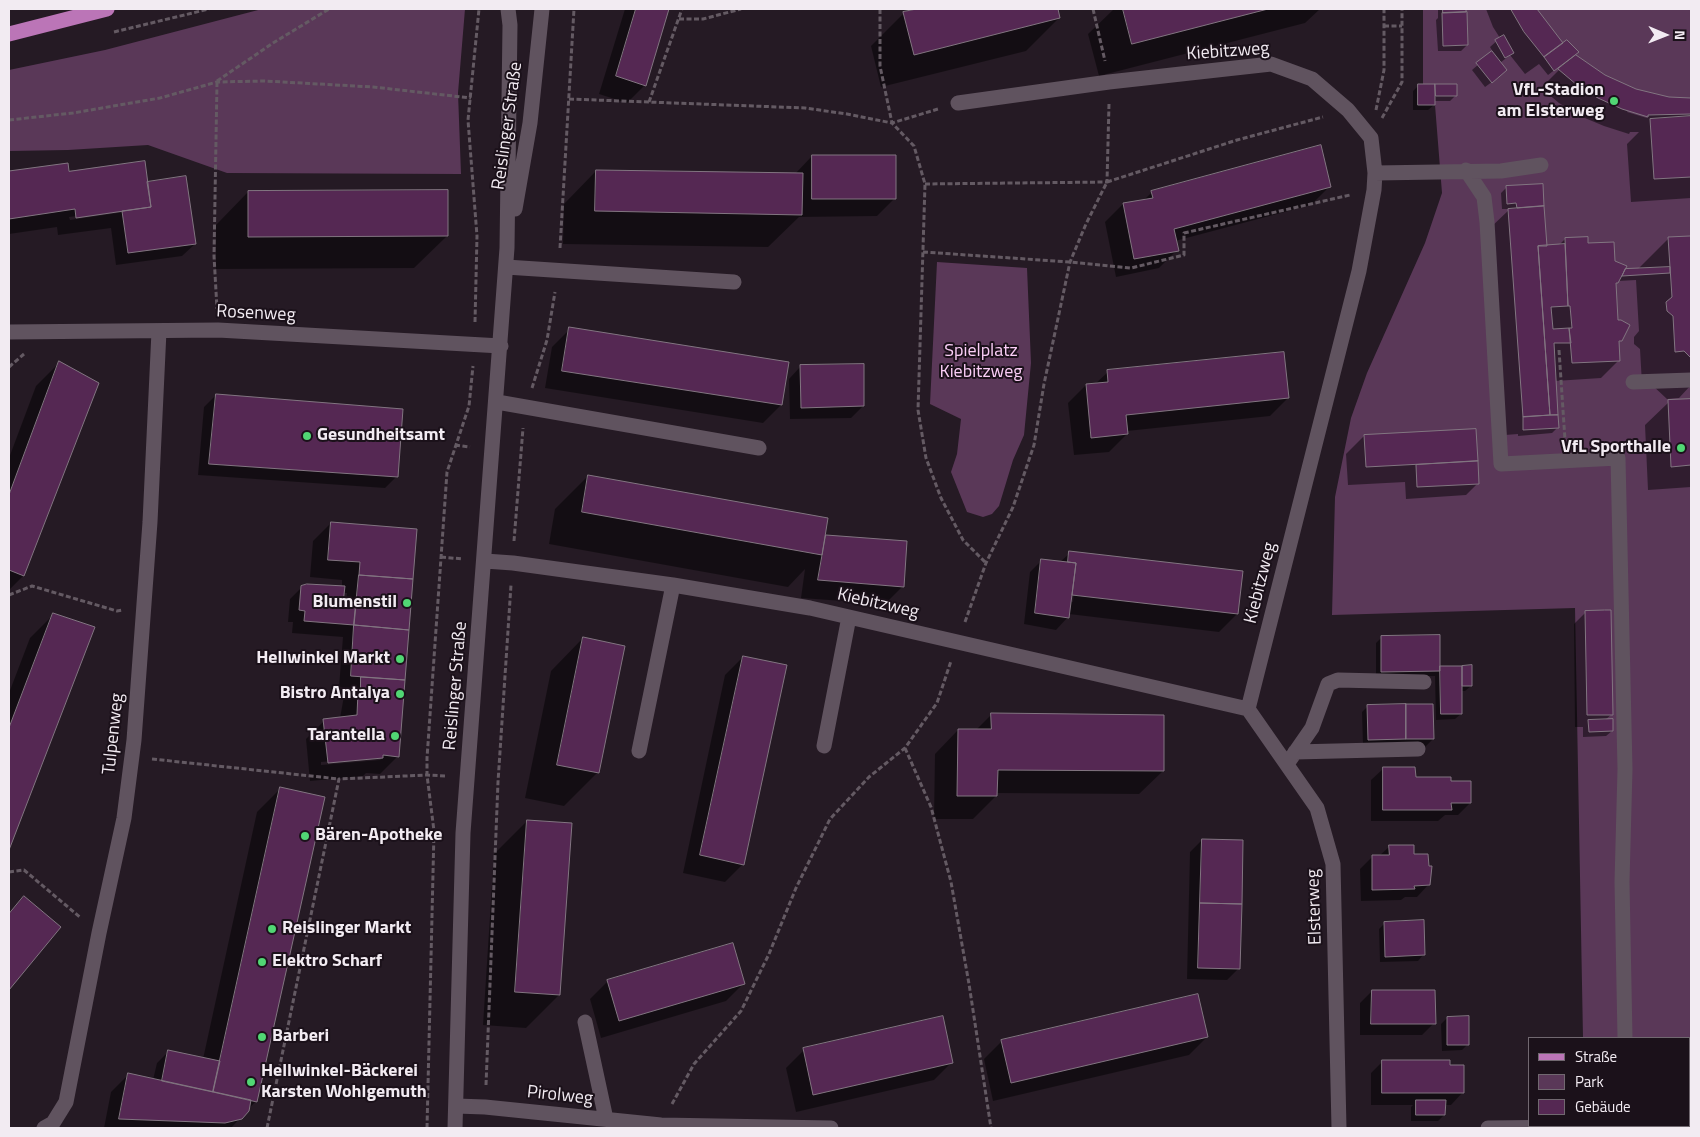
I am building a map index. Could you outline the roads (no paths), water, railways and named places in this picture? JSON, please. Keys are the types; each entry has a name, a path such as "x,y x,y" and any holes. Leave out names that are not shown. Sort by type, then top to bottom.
{"main road":[{"path":"9,34 107,9"}],"street":[{"name":"Reislinger Straße","path":"456,1128 463,833 497,402 507,248 510,25 508,9"},
{"name":"Reislinger Straße","path":"507,248 530,123 542,9"},
{"name":"Kiebitzweg","path":"485,561 513,563 673,585 810,608 1248,709 1359,271 1374,190 1375,173 1370,138 1348,110 1312,79 1271,64 1109,82 958,103"},
{"path":"1375,173 1466,170 1501,171 1541,164"},
{"path":"1466,170 1484,197 1487,222 1501,464 1618,458 1626,769 1622,882 1625,1037"},
{"path":"506,267 734,282"},
{"name":"Tulpenweg","path":"51,1126 66,1102 124,818 132,756 144,608 159,330"},
{"name":"Rosenweg","path":"9,332 218,330 475,343 501,346"},
{"path":"1633,382 1691,380"},
{"path":"497,402 760,448"},
{"path":"639,751 673,585"},
{"path":"824,746 849,617"},
{"path":"1291,758 1312,728 1328,684 1338,680 1424,682"},
{"name":"Elsterweg","path":"1248,709 1291,758 1317,808 1334,864 1339,1128"},
{"path":"1291,758 1418,749"},
{"path":"585,1022 606,1119"},
{"name":"Pirolweg","path":"456,1106 485,1107 606,1119 661,1127 831,1128"},
{"path":"1488,1128 1575,1127"}],"place":[{"name":"VfL-Stadion am Elsterweg","path":"1614,101"},
{"name":"Gesundheitsamt","path":"307,436"},
{"name":"VfL Sporthalle","path":"1681,448"},
{"name":"Blumenstil","path":"407,603"},
{"name":"Hellwinkel Markt","path":"400,659"},
{"name":"Bistro Antalya","path":"400,694"},
{"name":"Tarantella","path":"395,736"},
{"name":"Bären-Apotheke","path":"305,836"},
{"name":"Reislinger Markt","path":"272,929"},
{"name":"Elektro Scharf","path":"262,962"},
{"name":"Barberi","path":"262,1037"},
{"name":"Hellwinkel-Bäckerei Karsten Wohlgemuth","path":"251,1082"}],"park label":[{"name":"Spielplatz Kiebitzweg","path":"981,362"}]}
